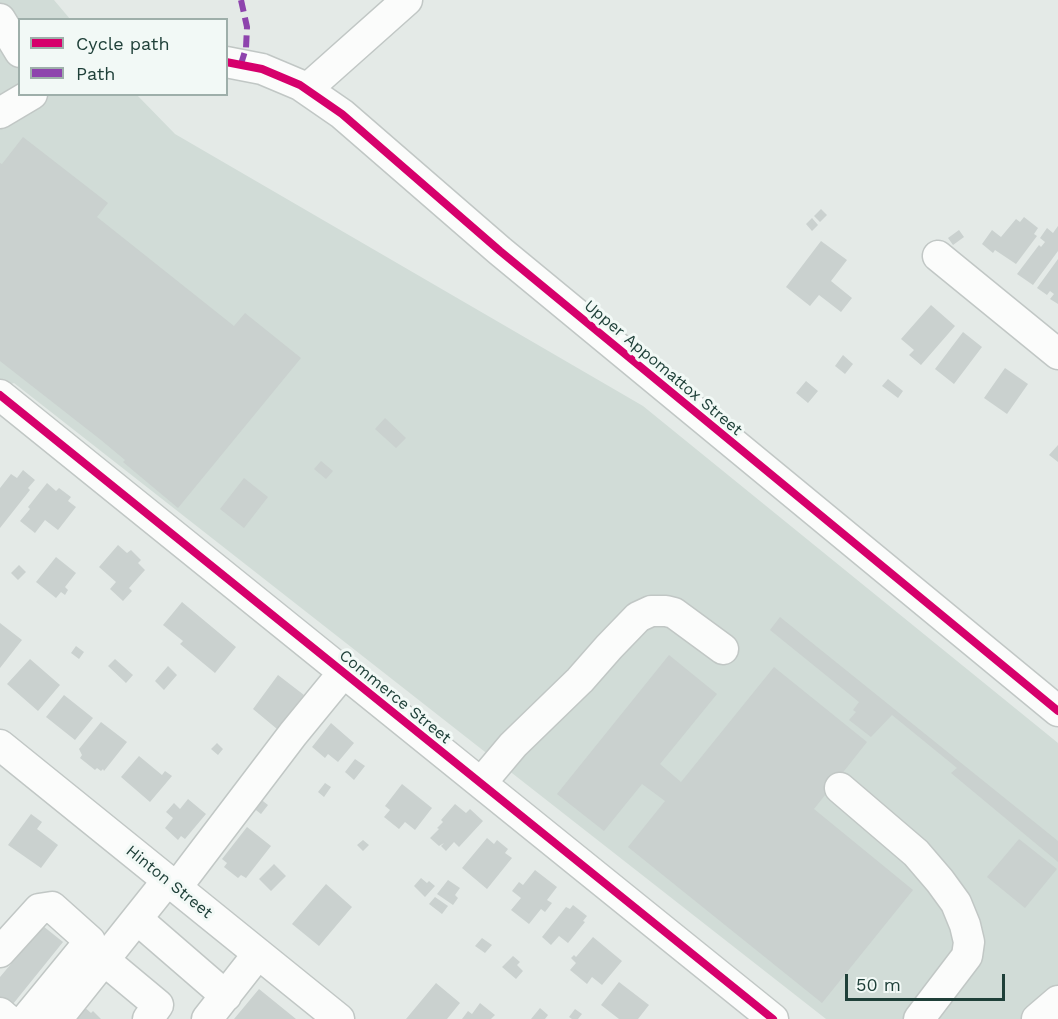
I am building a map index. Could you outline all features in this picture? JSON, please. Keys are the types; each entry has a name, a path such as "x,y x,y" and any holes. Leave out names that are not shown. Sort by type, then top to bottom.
{"street":[{"path":"307,89 406,0"},
{"path":"0,20 18,49"},
{"name":"Upper Appomattox Street","path":"234,63 262,69 300,85 342,114 510,259 1058,711"},
{"path":"0,113 29,96"},
{"path":"938,256 1058,354"},
{"name":"Commerce Street","path":"0,396 773,1019"},
{"path":"481,783 513,745 580,680 638,617 651,611 674,613 723,649"},
{"path":"26,1019 97,951 137,919 166,880 343,673"},
{"name":"Hinton Street","path":"0,745 339,1019"},
{"path":"840,788 916,853 956,903 965,925 969,942 967,956 920,1019"},
{"path":"57,1019 114,919 166,880"},
{"path":"0,952 39,909 52,907 158,1005 148,1019"},
{"path":"137,919 226,996"},
{"path":"207,1019 258,954"},
{"path":"1037,1019 1058,1001"},
{"path":"0,1013 7,1019"}],"shaded area":[{"path":"0,0 54,0 69,18 18,18 18,96 138,96 175,134 643,406 1058,743 1058,1019 826,1019 14,383 0,388"}],"building":[{"path":"23,137 108,203 97,217 234,326 245,313 301,358 178,508 123,462 125,460 101,440 0,361 0,163 2,164"},
{"path":"821,209 827,215 820,222 814,216"},
{"path":"1024,217 1038,228 1034,234 1037,236 1016,264 995,250 993,253 982,244 992,230 1001,237 1016,219 1020,222"},
{"path":"812,218 818,225 812,231 806,224"},
{"path":"1058,226 1058,251 1033,285 1017,274 1039,245 1041,247 1045,242 1040,238 1047,228 1053,233"},
{"path":"959,230 964,237 953,245 948,238"},
{"path":"821,241 847,260 831,281 852,298 841,312 819,295 810,306 786,287"},
{"path":"1058,259 1058,304 1050,299 1054,294 1050,291 1047,295 1037,288"},
{"path":"931,305 955,326 921,365 909,355 914,350 901,339"},
{"path":"963,332 982,347 954,384 935,369"},
{"path":"843,355 853,364 845,374 835,366"},
{"path":"1005,368 1028,384 1007,414 984,398"},
{"path":"888,379 903,391 898,398 882,386"},
{"path":"806,381 818,391 808,403 796,393"},
{"path":"385,418 406,438 396,448 375,429"},
{"path":"1058,445 1058,462 1049,455"},
{"path":"321,461 333,471 326,479 314,469"},
{"path":"23,470 35,480 28,488 30,490 0,528 0,488 11,474 17,478"},
{"path":"244,478 268,497 244,528 220,509"},
{"path":"47,483 56,491 59,488 71,497 68,501 76,507 58,530 45,520 35,533 20,521"},
{"path":"118,545 127,553 131,550 141,560 138,563 145,570 129,588 132,591 123,601 110,589 116,582 99,567"},
{"path":"56,557 76,573 65,587 68,590 65,595 61,592 56,598 36,582"},
{"path":"19,565 26,572 18,580 11,573"},
{"path":"182,602 236,647 215,673 180,644 183,641 163,625"},
{"path":"780,617 1058,841 1058,862 951,773 957,768 892,715 871,737 849,720 856,712 853,710 859,702 770,630"},
{"path":"0,623 22,640 0,668"},
{"path":"76,646 84,652 79,659 71,653"},
{"path":"669,655 717,694 660,764 681,782 774,667 867,742 814,809 913,890 822,1003 628,847 665,801 642,784 604,831 557,794"},
{"path":"30,659 60,685 38,711 7,684"},
{"path":"115,659 133,675 126,683 108,666"},
{"path":"168,666 177,675 164,690 155,681"},
{"path":"278,675 304,695 277,729 253,709"},
{"path":"64,695 93,718 75,740 46,717"},
{"path":"101,722 127,742 104,771 97,768 95,770 80,758 82,755 79,749"},
{"path":"331,723 354,743 338,762 328,754 325,758 312,747"},
{"path":"217,743 223,749 218,755 211,749"},
{"path":"139,756 162,775 165,771 172,776 150,802 121,777"},
{"path":"355,759 365,766 354,780 345,772"},
{"path":"325,783 331,787 324,797 318,792"},
{"path":"402,784 432,808 415,830 405,822 399,829 384,817 390,810 385,806"},
{"path":"259,798 268,805 261,814 252,807"},
{"path":"188,799 206,814 185,839 181,836 178,840 165,828 173,818 166,812 174,803 180,809"},
{"path":"455,804 466,813 470,809 483,821 459,847 454,842 446,851 441,846 444,843 439,846 430,838 439,829 437,828 443,822 441,820"},
{"path":"31,814 42,822 37,829 58,845 41,868 8,845"},
{"path":"247,827 271,846 246,878 241,875 238,878 224,867 227,863 222,859"},
{"path":"487,838 494,844 497,840 508,849 505,853 512,858 487,889 462,868"},
{"path":"1019,839 1057,869 1025,908 987,877"},
{"path":"363,840 369,845 363,851 357,845"},
{"path":"274,864 286,876 271,891 259,879"},
{"path":"535,870 557,887 547,900 552,903 545,912 541,909 529,924 511,910 521,898 512,891 519,882 523,885"},
{"path":"421,878 435,886 425,897 414,886"},
{"path":"448,880 460,888 455,895 458,898 453,905 437,894"},
{"path":"326,884 352,907 319,946 292,924"},
{"path":"435,897 448,906 442,914 429,904"},
{"path":"573,905 587,916 583,921 585,922 568,943 559,936 551,945 542,937 566,907 570,909"},
{"path":"43,926 63,942 13,1004 9,1001 7,1003 0,997 0,977"},
{"path":"593,937 622,961 602,985 592,977 587,984 570,970 576,963 571,958 574,955 576,957"},
{"path":"482,938 492,945 485,953 475,946"},
{"path":"513,956 520,962 517,965 523,971 516,979 502,967"},
{"path":"619,982 649,1005 638,1019 619,1019 601,1005"},
{"path":"436,983 460,1003 447,1019 406,1019"},
{"path":"259,989 296,1019 234,1019"},
{"path":"480,1003 495,1015 491,1019 462,1019 468,1011 472,1014"},
{"path":"82,1005 101,1019 63,1019"},
{"path":"540,1008 548,1015 545,1019 531,1019"},
{"path":"575,1009 582,1014 578,1019 572,1019 569,1017"}],"marked path":[{"path":"241,0 247,27 246,48 241,64"}],"cycle path":[{"path":"228,62 262,69 300,85 342,114 500,251 1058,711"},
{"path":"0,395 773,1019"}]}
